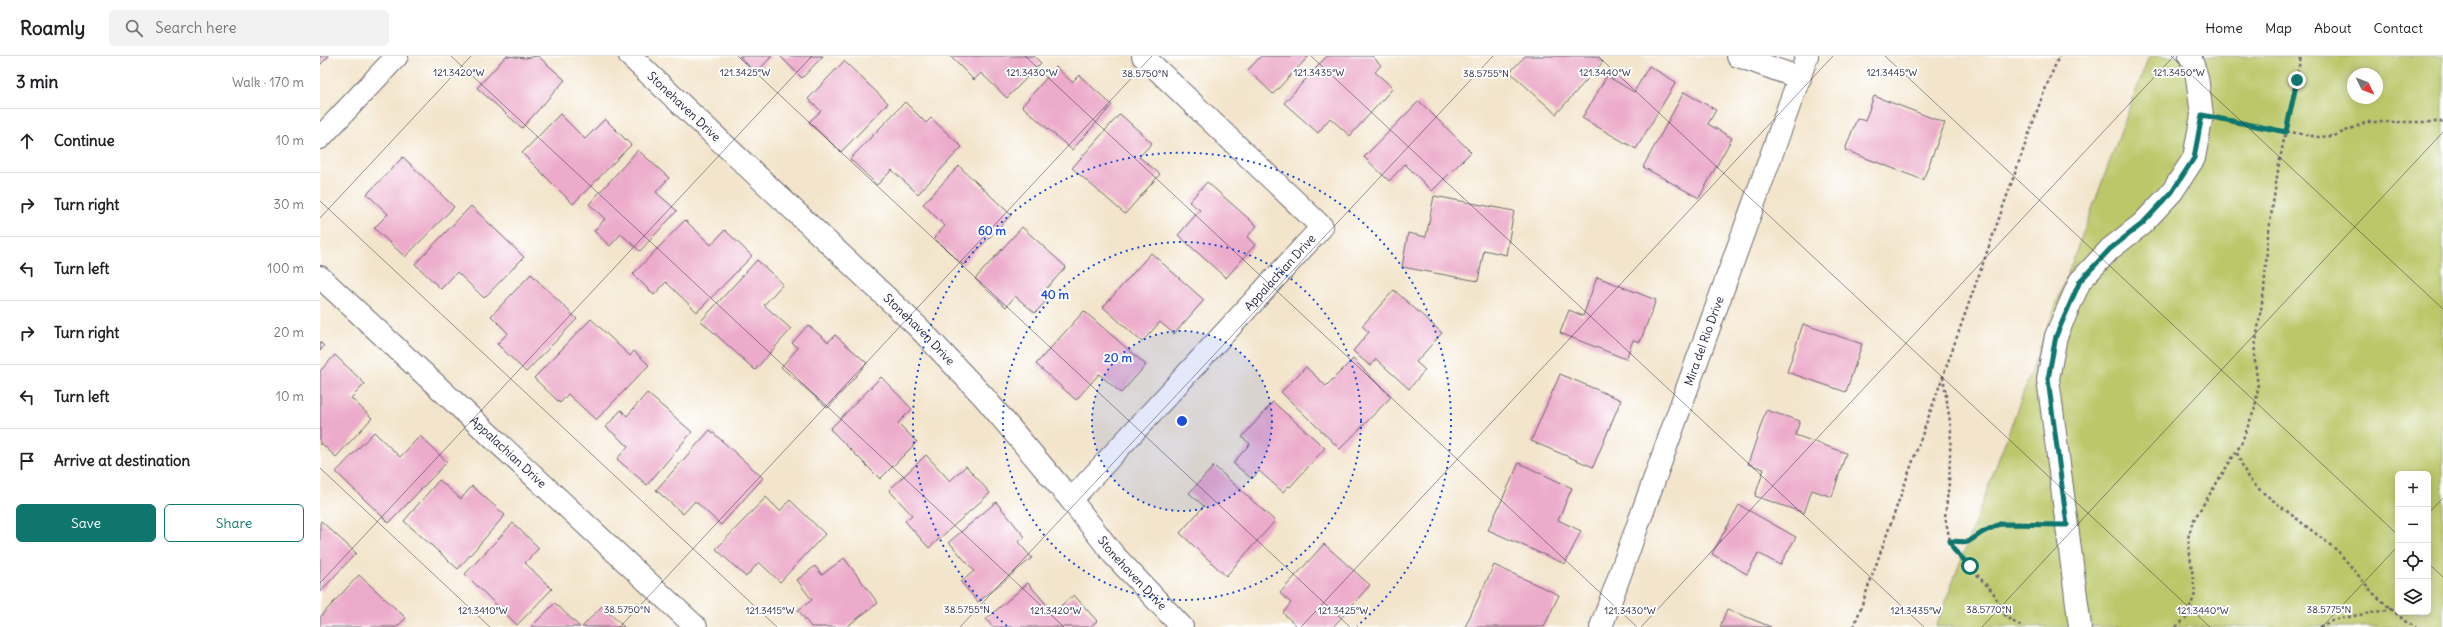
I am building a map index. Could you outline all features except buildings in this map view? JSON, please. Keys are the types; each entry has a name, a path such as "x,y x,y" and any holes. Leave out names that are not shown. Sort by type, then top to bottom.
{"street":[{"path":"320,138 397,56"},
{"name":"Stonehaven Drive","path":"630,56 919,328 984,397 1071,500 1113,554 1182,627"},
{"name":"Appalachian Drive","path":"1071,500 1322,227 1143,56"},
{"path":"1738,56 1800,78"},
{"name":"Mira del Rio Drive","path":"1601,627 1807,56"},
{"path":"2080,627 2048,379 2056,336 2080,281 2110,249 2142,224 2176,186 2194,158 2202,115 2197,78 2190,56"},
{"name":"Appalachian Drive","path":"320,277 696,627"}],"path":[{"path":"1854,627 2042,97 2059,56"},
{"path":"2176,627 2186,618 2195,594 2188,538 2193,521 2236,452 2255,408 2258,387 2254,354 2264,290 2272,206 2301,56"},
{"path":"2202,115 2286,132 2334,136 2367,122 2443,122"},
{"path":"1943,376 1951,428 1949,483 1945,517 1950,541 1954,550 1993,592 2006,617 2022,627"},
{"path":"2236,452 2248,478 2273,502 2338,551 2373,593 2406,622 2416,627"},
{"path":"1950,541 1968,542 1983,532 2000,524 2067,525"},
{"path":"2320,627 2332,620 2392,609"}],"green space":[{"path":"2149,56 2443,56 2443,627 1936,627"}],"route":[{"path":"1970,566 1954,550 1950,541 1968,542 1983,532 2000,524 2037,523 2067,525 2048,379 2056,336 2080,281 2110,249 2142,224 2172,192 2194,158 2202,115 2244,125 2286,132 2297,80"}]}
